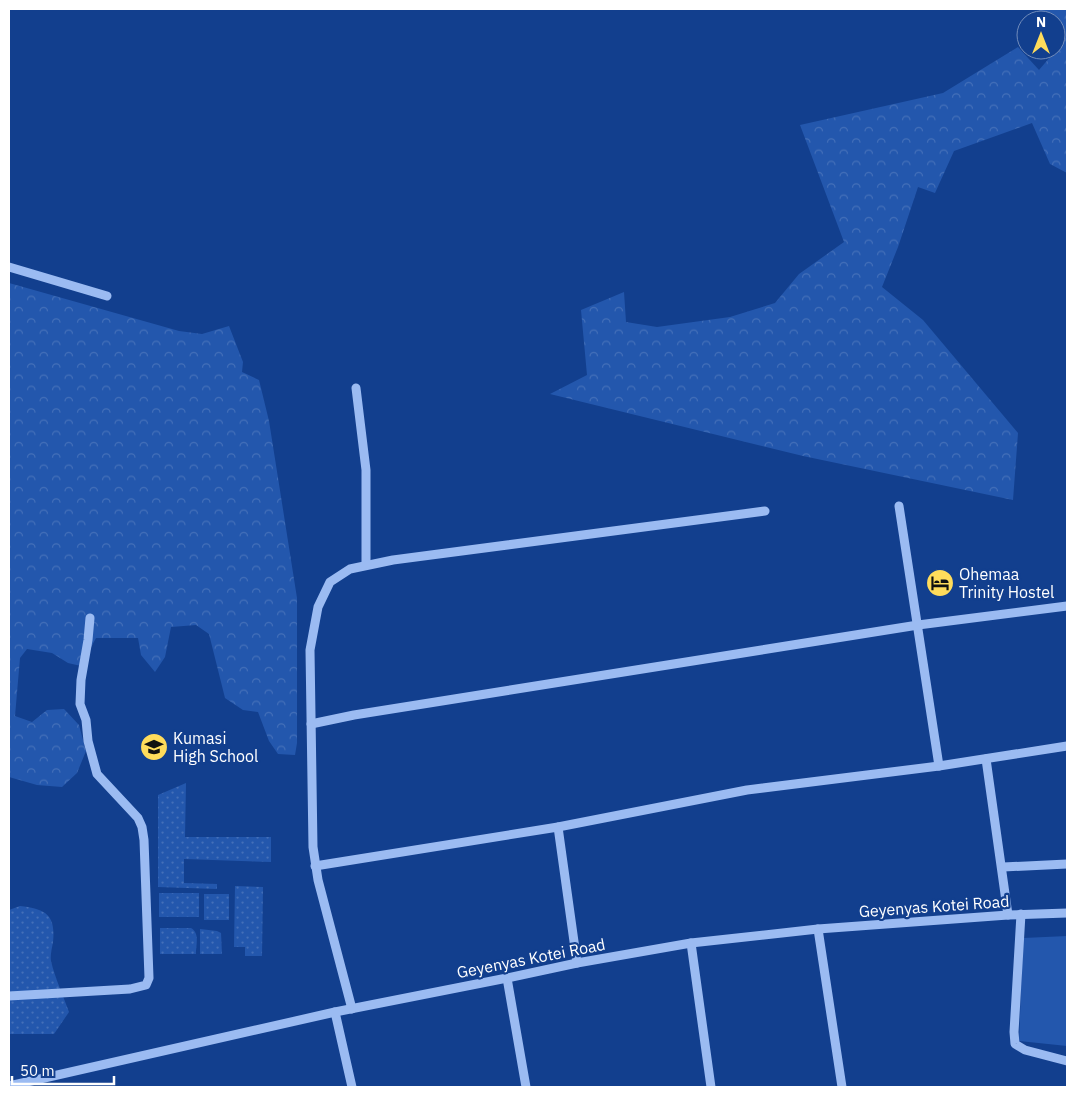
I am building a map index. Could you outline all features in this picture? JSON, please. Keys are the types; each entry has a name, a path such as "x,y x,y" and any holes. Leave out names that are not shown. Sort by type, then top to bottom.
{"street":[{"path":"9,267 107,296"},
{"path":"356,388 366,470 366,565"},
{"path":"899,506 939,766"},
{"path":"352,1009 315,866 313,847 310,650 318,607 330,582 350,568 394,560 765,511"},
{"path":"311,724 354,715 918,625 1067,606"},
{"path":"9,996 130,989 146,986 149,978 142,828 138,818 97,774 88,741 86,720 80,704 81,680 90,618"},
{"path":"315,866 558,828 747,790 939,766 1067,746"},
{"path":"986,759 1003,867 1008,915"},
{"path":"558,828 577,963"},
{"path":"1003,867 1067,864"},
{"name":"Geyenyas Kotei Road","path":"9,1086 335,1012 577,963 691,943 818,929 1021,914 1067,913"},
{"path":"1021,914 1014,1032 1015,1044 1025,1050 1067,1060"},
{"path":"818,929 842,1087"},
{"path":"691,943 710,1087"},
{"path":"507,978 526,1087"},
{"path":"335,1012 352,1087"}],"green space":[{"path":"1067,9 1067,173 1050,164 1032,123 954,151 935,193 918,187 898,247 882,287 923,320 1018,433 1013,500 803,456 550,394 587,375 581,310 624,292 626,322 657,327 730,317 775,303 799,274 844,242 800,125 943,93 1016,48 1016,60 1030,60 1039,70 1048,60 1066,60 1066,10 1039,10"},
{"path":"9,283 179,331 202,334 229,326 243,362 242,372 259,380 269,421 297,598 297,743 295,755 278,754 269,741 258,712 243,710 225,698 209,634 196,625 171,627 165,657 155,672 141,655 138,638 96,638 81,666 68,663 52,653 27,649 20,658 15,716 32,722 47,710 64,709 79,725 86,751 77,773 62,787 37,785 9,777"},
{"path":"186,783 185,837 271,837 271,862 184,859 184,883 217,884 217,889 158,887 158,795"},
{"path":"235,886 263,887 262,956 245,956 245,947 234,947"},
{"path":"159,893 199,893 199,917 159,917"},
{"path":"204,894 229,894 229,920 204,920"},
{"path":"20,906 42,911 53,925 51,961 69,1012 54,1034 10,1034 9,1036 9,910"},
{"path":"160,928 191,928 194,930 197,936 196,954 160,954"},
{"path":"200,929 221,933 222,954 200,954"},
{"path":"1067,936 1067,1046 1019,1041 1023,938"}],"place":[{"name":"Ohemaa Trinity Hostel","path":"940,583"},
{"name":"Kumasi High School","path":"154,747"}]}
